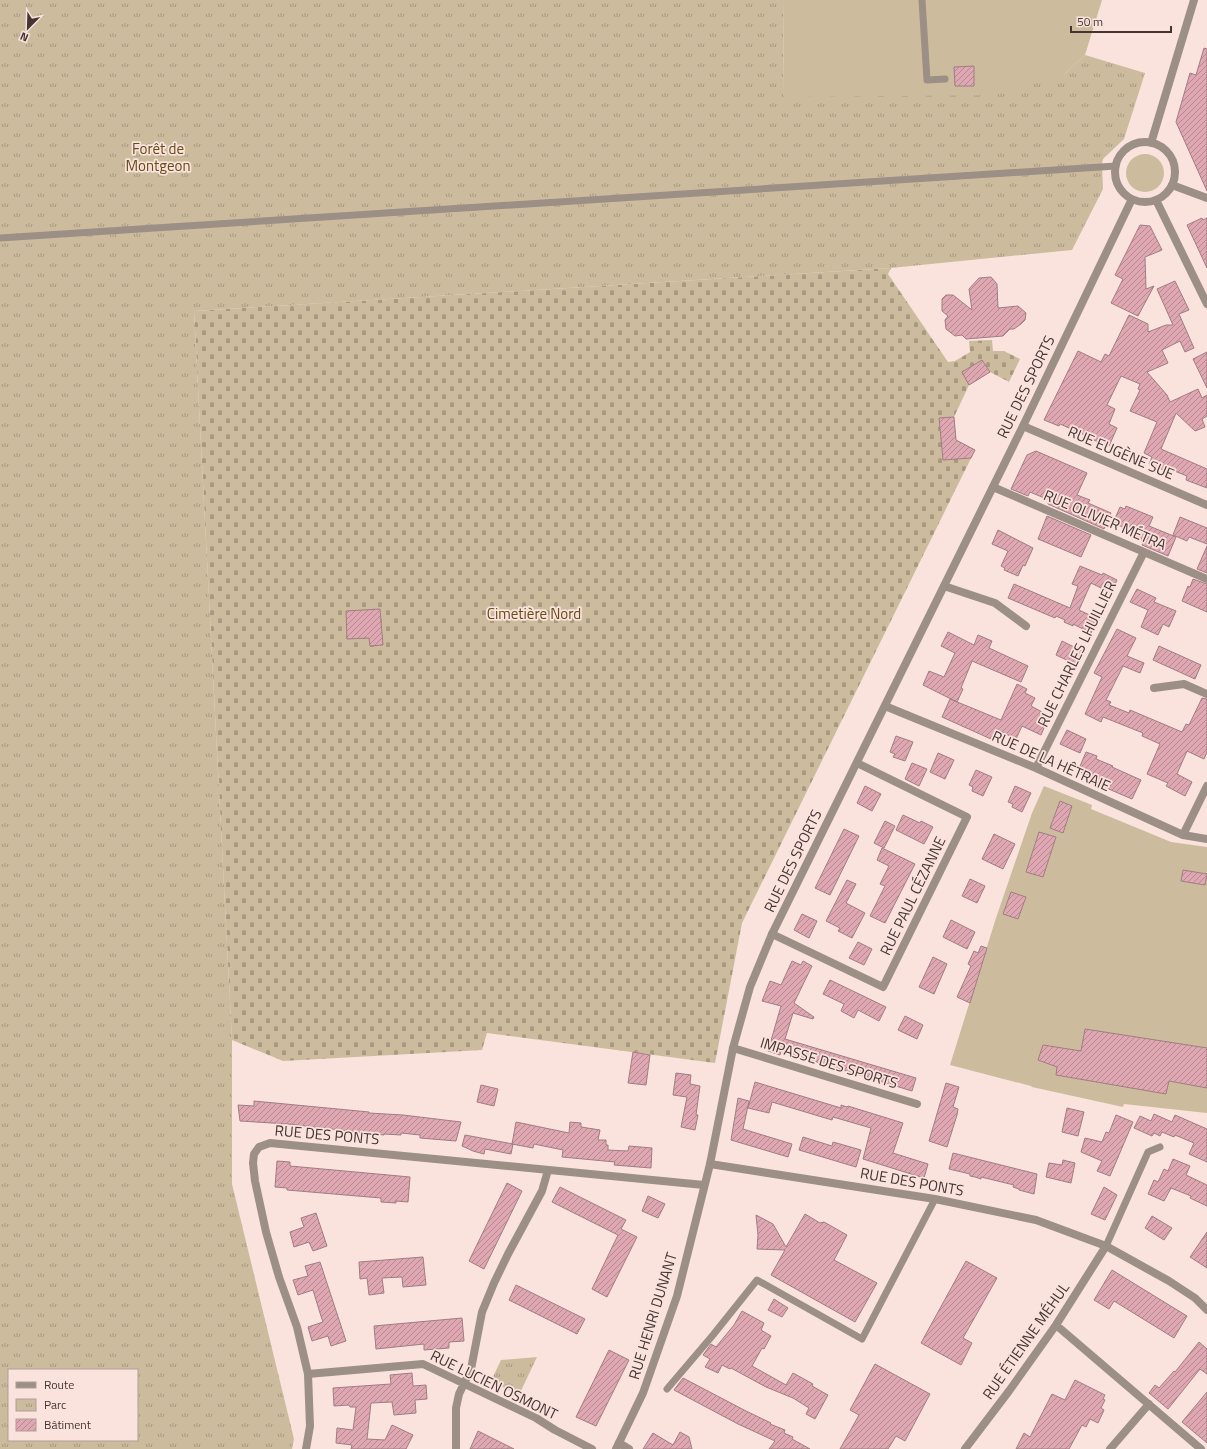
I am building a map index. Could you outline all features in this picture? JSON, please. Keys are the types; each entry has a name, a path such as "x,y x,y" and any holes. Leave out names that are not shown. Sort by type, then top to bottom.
{"street":[{"path":"1151,143 1194,0"},
{"path":"1151,143 1165,150 1174,163 1175,170 1172,186 1163,197 1148,202 1140,202 1132,199 1126,194 1117,182 1116,166 1125,150 1133,145 1151,143"},
{"path":"1172,186 1207,198"},
{"name":"RUE DES SPORTS","path":"710,1164 733,1048 750,987 772,934 1023,426 1132,199"},
{"path":"1156,200 1206,302"},
{"name":"RUE EUGÈNE SUE","path":"1023,426 1207,505"},
{"name":"RUE OLIVIER MÉTRA","path":"993,487 1207,579"},
{"name":"RUE CHARLES LHUILLIER","path":"1036,768 1144,552"},
{"path":"944,586 995,603 1026,626"},
{"path":"1154,688 1184,684 1207,694"},
{"name":"RUE DE LA HÊTRAIE","path":"885,706 1036,768 1183,835 1207,839"},
{"name":"RUE PAUL CÉZANNE","path":"772,934 883,987 967,817 857,763"},
{"path":"1183,835 1207,786"},
{"name":"IMPASSE DES SPORTS","path":"733,1048 917,1104"},
{"name":"RUE DES PONTS","path":"306,1449 310,1426 308,1374 297,1327 279,1277 264,1225 253,1163 254,1154 259,1147 270,1143 704,1185"},
{"name":"RUE HENRI DUNANT","path":"618,1446 643,1393 672,1312 710,1164"},
{"name":"RUE DES PONTS","path":"710,1164 935,1199 1036,1220 1106,1246 1169,1281 1195,1298 1207,1310"},
{"path":"456,1449 456,1408 459,1394 471,1369 482,1312 508,1254 542,1191 548,1170"},
{"name":"RUE ÉTIENNE MÉHUL","path":"965,1449 1056,1325 1106,1246"},
{"path":"1056,1325 1201,1449"},
{"name":"RUE LUCIEN OSMONT","path":"308,1374 424,1364 548,1424 555,1430 592,1449"},
{"path":"1110,1449 1149,1404"},
{"path":"618,1446 629,1449"}],"lane":[{"path":"922,0 927,80 945,79"},
{"path":"0,238 1116,166"},
{"path":"1106,1246 1148,1152 1160,1147"},
{"path":"667,1389 757,1280 862,1339 935,1199"}],"green space":[{"name":"Forêt de Montgeon","path":"0,0 783,0 784,97 1065,74 1085,55 1145,73 1124,139 1103,159 1103,189 1072,250 891,268 194,311 232,1040 232,1184 294,1439 292,1449 0,1449"},
{"path":"783,0 1102,0 1085,55 1065,74 996,95 784,97"},
{"path":"1141,154 1149,154 1159,159 1163,166 1163,180 1159,187 1149,192 1141,192 1131,187 1129,184 1126,177 1126,169 1131,159 1134,157"},
{"name":"Cimetière Nord","path":"891,268 888,274 948,362 955,361 970,352 969,341 992,340 993,351 1004,351 1020,359 1009,382 990,372 969,385 954,417 956,440 975,450 742,923 715,1063 487,1033 482,1050 283,1061 232,1040 194,311"},
{"path":"1044,786 1092,805 1091,809 1171,842 1207,847 1207,1113 1124,1104 1123,1107 1032,1087 950,1065 996,918 1032,813"},
{"path":"537,1357 519,1395 491,1381 501,1360"}],"building":[{"path":"1204,48 1207,49 1207,191 1176,122 1190,73 1196,75"},
{"path":"974,66 974,86 955,86 954,67"},
{"path":"1202,218 1203,220 1207,218 1207,268 1187,225"},
{"path":"1140,225 1150,226 1162,250 1145,257 1146,289 1154,286 1138,316 1111,303 1123,279 1115,275"},
{"path":"991,277 997,284 998,308 1018,306 1026,313 1025,320 1014,329 1010,329 1003,336 966,339 962,335 955,336 946,329 945,320 948,316 942,311 942,299 946,295 953,295 972,310 969,289 979,278"},
{"path":"1175,281 1189,310 1179,314 1194,348 1185,352 1180,341 1162,350 1168,363 1147,372 1167,395 1170,402 1198,389 1202,398 1207,395 1207,416 1202,419 1205,427 1195,431 1176,413 1161,449 1207,469 1207,488 1186,480 1187,476 1167,468 1166,471 1149,464 1152,457 1144,453 1157,422 1130,411 1140,390 1138,389 1140,384 1121,376 1107,405 1115,409 1109,424 1117,428 1109,446 1086,437 1087,436 1060,424 1059,426 1044,420 1078,351 1101,362 1105,354 1109,356 1129,315 1148,324 1148,332 1166,325 1173,325 1157,289"},
{"path":"1207,352 1207,388 1193,359"},
{"path":"982,360 990,372 969,385 962,372"},
{"path":"954,417 956,440 975,450 971,458 943,460 939,418"},
{"path":"1036,451 1087,473 1077,495 1090,500 1088,503 1111,513 1104,529 1048,504 1049,500 1030,492 1028,496 1011,489 1027,455"},
{"path":"1126,506 1153,517 1149,526 1176,537 1168,556 1142,545 1144,541 1131,535 1133,531 1113,523 1120,507 1125,509"},
{"path":"1047,516 1091,535 1081,557 1038,539"},
{"path":"1180,517 1207,528 1207,544 1189,537 1187,541 1173,535"},
{"path":"998,530 1033,548 1025,566 1023,565 1018,576 1004,570 1005,568 1001,566 1008,551 992,544"},
{"path":"1207,546 1207,573 1197,569"},
{"path":"1080,566 1102,575 1103,573 1117,580 1111,593 1091,583 1079,610 1098,619 1091,633 1073,624 1073,626 1064,622 1065,620 1056,616 1055,618 1008,598 1014,584 1070,608 1078,586 1072,584"},
{"path":"1193,579 1207,584 1207,612 1182,601 1188,586 1190,587"},
{"path":"1137,589 1156,598 1154,602 1176,611 1169,627 1163,624 1158,635 1141,627 1148,610 1130,602"},
{"path":"380,609 383,645 370,646 369,638 347,639 346,611"},
{"path":"1117,629 1136,638 1127,656 1144,663 1140,673 1123,666 1106,700 1111,702 1109,705 1129,713 1130,710 1182,732 1186,724 1189,725 1202,698 1207,699 1207,752 1204,759 1187,751 1177,774 1192,782 1185,796 1166,786 1168,783 1147,774 1160,744 1142,736 1143,733 1103,717 1101,722 1085,714 1102,677 1094,673"},
{"path":"948,632 974,645 978,635 992,641 989,648 1028,666 1021,682 972,661 957,702 923,685 929,671 944,677 955,653 941,646"},
{"path":"1062,641 1082,651 1075,664 1056,655"},
{"path":"1159,646 1201,665 1195,679 1153,660"},
{"path":"1017,684 1027,689 1025,693 1035,698 1031,706 1044,713 1042,718 1047,721 1041,735 1022,726 1016,739 996,729 991,739 942,717 950,699 1001,720"},
{"path":"1067,730 1086,739 1080,753 1060,744"},
{"path":"896,736 913,742 905,761 893,757 895,754 890,752"},
{"path":"1086,752 1097,756 1096,759 1141,780 1132,799 1090,781 1092,777 1078,771"},
{"path":"938,753 954,760 945,779 930,772"},
{"path":"912,763 927,769 919,786 905,779"},
{"path":"976,770 992,777 983,796 972,791 973,787 969,785"},
{"path":"865,786 881,794 872,811 857,803"},
{"path":"1015,786 1031,793 1022,812 1012,807 1013,804 1008,802"},
{"path":"1060,801 1072,806 1063,833 1050,828"},
{"path":"903,815 933,827 924,844 896,830"},
{"path":"885,821 895,826 884,848 874,843"},
{"path":"844,829 859,836 830,895 815,888"},
{"path":"1039,832 1056,837 1043,877 1026,872"},
{"path":"994,834 1015,844 1003,869 982,859"},
{"path":"882,848 915,864 885,923 870,916 885,886 880,884 889,866 877,860"},
{"path":"1183,870 1207,874 1205,885 1181,881"},
{"path":"970,879 985,886 977,903 962,896"},
{"path":"847,880 856,884 846,903 865,913 852,938 838,931 840,928 826,921"},
{"path":"1011,892 1026,897 1018,919 1003,914"},
{"path":"802,914 817,921 809,938 794,930"},
{"path":"951,920 975,932 967,949 943,937"},
{"path":"858,942 872,949 864,965 849,958"},
{"path":"981,946 987,948 970,1003 957,997 971,966 968,964 974,951 978,953"},
{"path":"933,957 947,964 934,994 919,987"},
{"path":"792,961 801,965 803,961 812,966 794,1003 814,1017 813,1019 793,1013 785,1039 916,1078 912,1091 781,1051 780,1055 768,1051 781,1006 762,1001 770,981 781,985"},
{"path":"830,980 886,1007 879,1021 858,1010 854,1018 841,1011 844,1004 823,994"},
{"path":"905,1016 923,1025 917,1039 898,1030"},
{"path":"1085,1029 1207,1048 1207,1088 1169,1081 1166,1094 1056,1075 1057,1067 1038,1060 1043,1045 1081,1051"},
{"path":"633,1052 650,1055 646,1085 628,1083"},
{"path":"676,1073 691,1075 690,1084 700,1086 696,1115 698,1115 695,1130 681,1127 687,1097 673,1095"},
{"path":"755,1082 841,1108 841,1105 848,1106 903,1123 893,1153 928,1164 924,1178 863,1159 871,1128 833,1117 832,1120 772,1102 769,1113 748,1108"},
{"path":"946,1083 959,1087 953,1107 958,1109 957,1115 947,1147 929,1141"},
{"path":"481,1085 498,1089 494,1106 477,1102"},
{"path":"738,1098 749,1101 743,1129 792,1144 788,1157 731,1140"},
{"path":"254,1101 461,1122 456,1141 420,1138 420,1135 401,1133 401,1135 384,1135 288,1124 240,1121 238,1105 254,1106"},
{"path":"1067,1108 1084,1112 1078,1136 1062,1132"},
{"path":"1154,1114 1172,1122 1175,1115 1207,1129 1207,1162 1189,1154 1194,1143 1175,1135 1174,1137 1162,1132 1160,1136 1154,1133 1152,1136 1134,1128 1140,1116 1151,1121"},
{"path":"1116,1115 1133,1122 1110,1176 1097,1171 1102,1161 1081,1152 1085,1138 1102,1142 1106,1132 1109,1133"},
{"path":"516,1122 569,1133 570,1122 581,1123 581,1127 600,1130 598,1140 606,1140 608,1150 628,1151 629,1146 652,1148 651,1168 614,1165 615,1162 562,1157 563,1150 534,1144 533,1148 512,1144"},
{"path":"465,1135 513,1144 511,1154 485,1149 484,1154 473,1151 462,1146"},
{"path":"803,1137 832,1146 833,1142 861,1150 856,1167 799,1150"},
{"path":"953,1153 1037,1174 1034,1194 1019,1190 1013,1187 1014,1185 981,1177 981,1179 970,1176 970,1174 949,1169"},
{"path":"1173,1159 1190,1166 1186,1175 1207,1185 1207,1206 1190,1198 1191,1196 1171,1188 1164,1201 1148,1194 1154,1180 1158,1182 1164,1169 1168,1171"},
{"path":"1063,1160 1075,1163 1071,1183 1046,1177 1049,1163 1062,1165"},
{"path":"277,1161 290,1162 290,1166 410,1177 408,1202 381,1202 381,1198 287,1190 287,1188 275,1187"},
{"path":"507,1183 522,1191 484,1269 469,1261"},
{"path":"560,1187 626,1220 621,1229 637,1237 607,1297 592,1289 618,1235 552,1202"},
{"path":"1104,1187 1117,1195 1105,1220 1091,1214"},
{"path":"648,1196 665,1204 658,1218 642,1211"},
{"path":"316,1213 327,1246 313,1251 309,1242 294,1247 290,1232 304,1227 301,1218"},
{"path":"805,1214 820,1223 824,1222 847,1235 834,1260 877,1283 855,1322 771,1275 785,1250 757,1249 758,1235 756,1215 773,1224 786,1247"},
{"path":"1152,1216 1172,1228 1164,1240 1145,1228"},
{"path":"1207,1232 1207,1268 1190,1257"},
{"path":"423,1257 426,1285 403,1287 402,1277 382,1278 384,1293 369,1295 367,1278 360,1279 359,1262"},
{"path":"966,1261 997,1278 963,1338 972,1343 961,1365 921,1343"},
{"path":"320,1262 346,1341 331,1346 328,1336 312,1341 308,1327 323,1322 313,1290 298,1295 293,1280 308,1276 305,1266"},
{"path":"1112,1270 1187,1316 1174,1338 1114,1301 1109,1309 1094,1300"},
{"path":"516,1285 585,1319 577,1334 509,1300"},
{"path":"774,1299 788,1308 782,1317 768,1310"},
{"path":"742,1311 764,1323 761,1330 771,1336 752,1366 786,1385 793,1373 813,1384 812,1386 828,1395 815,1419 806,1414 809,1408 793,1398 766,1387 731,1368 730,1369 722,1365 718,1373 705,1367 710,1359 703,1355 711,1344 716,1347 734,1325"},
{"path":"462,1318 464,1341 449,1342 449,1348 424,1350 424,1344 376,1349 374,1326"},
{"path":"1199,1342 1207,1349 1207,1374 1200,1369 1168,1409 1149,1393 1155,1385 1159,1388 1174,1371 1175,1372"},
{"path":"609,1350 629,1360 596,1426 576,1417"},
{"path":"875,1364 930,1394 905,1441 896,1436 888,1449 840,1449 859,1415 850,1410"},
{"path":"412,1373 413,1386 426,1385 427,1399 415,1400 416,1413 394,1415 392,1402 371,1403 367,1439 385,1440 392,1425 413,1435 406,1449 351,1449 352,1445 336,1443 337,1428 353,1430 356,1407 350,1407 349,1405 334,1406 333,1388 391,1384 390,1375"},
{"path":"683,1378 771,1423 770,1424 785,1430 784,1433 793,1437 792,1439 810,1449 769,1449 775,1441 738,1424 674,1390"},
{"path":"1075,1380 1105,1395 1103,1399 1105,1400 1101,1408 1104,1410 1098,1423 1090,1419 1086,1427 1082,1425 1069,1449 1016,1449 1024,1433 1030,1437 1052,1394 1065,1400"},
{"path":"1207,1392 1207,1443 1182,1422"},
{"path":"478,1431 514,1449 470,1449"},
{"path":"680,1432 689,1437 692,1449 643,1449 653,1433 673,1445"}]}
